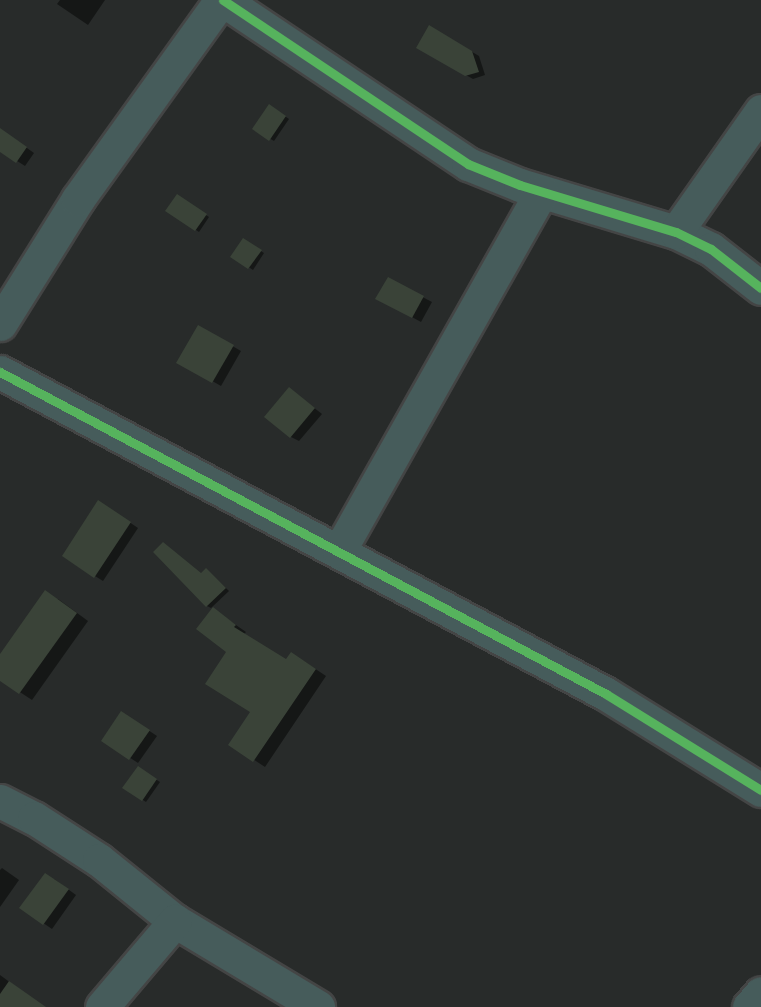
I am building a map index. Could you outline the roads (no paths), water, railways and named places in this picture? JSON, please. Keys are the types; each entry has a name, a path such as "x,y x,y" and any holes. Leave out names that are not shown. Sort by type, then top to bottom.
{"street":[{"path":"0,324 78,199 222,0 468,164 542,192 676,232 711,249 761,288"},
{"path":"676,232 761,111"},
{"path":"339,551 542,192"},
{"path":"0,372 606,694 761,790"},
{"path":"0,801 34,818 99,860 175,921 318,1007"},
{"path":"102,1007 175,921"},
{"path":"749,1007 761,993"}]}
